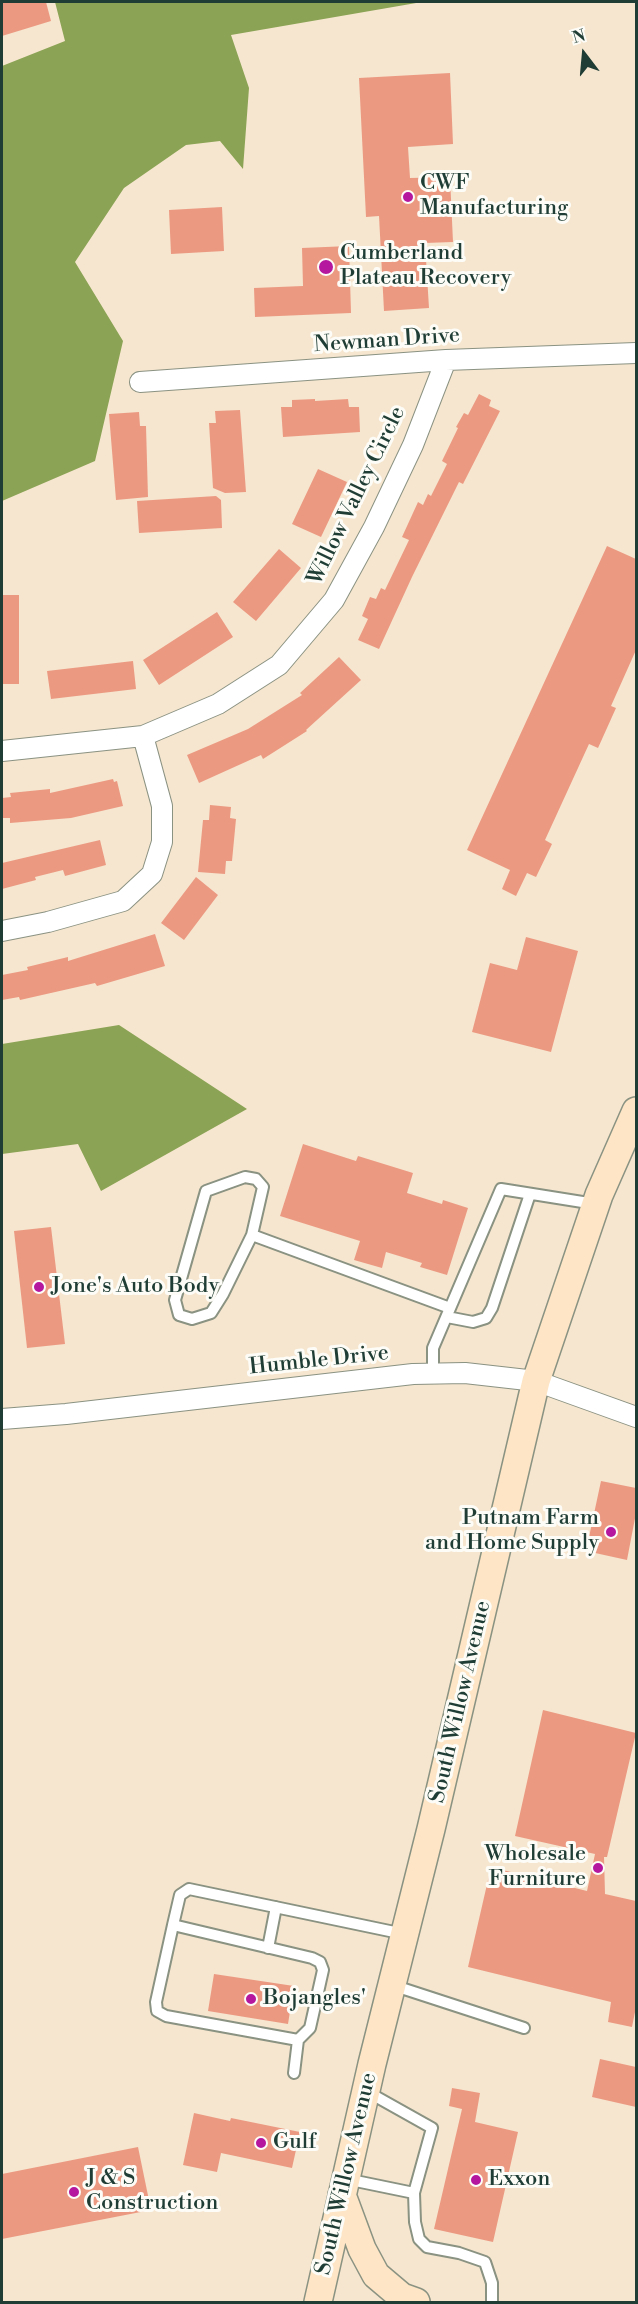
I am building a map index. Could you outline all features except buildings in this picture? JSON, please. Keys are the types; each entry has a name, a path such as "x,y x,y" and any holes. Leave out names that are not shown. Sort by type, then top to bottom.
{"main road":[{"name":"South Willow Avenue","path":"318,2302 365,2091 536,1381 596,1204 636,1111"},
{"path":"344,2187 362,2249 376,2275 402,2297 416,2302"}],"street":[{"name":"Newman Drive","path":"140,382 446,360 636,353"},
{"name":"Willow Valley Circle","path":"2,751 143,736 218,704 279,665 334,600 374,527 413,445 446,360"},
{"path":"2,931 48,922 123,901 152,874 162,842 162,806 143,736"},
{"name":"Humble Drive","path":"2,1419 66,1414 413,1374 465,1373 536,1381 636,1417"}],"lane":[{"path":"244,1177 256,1179 263,1187 252,1235 224,1294 211,1313 192,1319 179,1315 175,1300 206,1191 244,1177"},
{"path":"433,1374 433,1348 501,1189 596,1204"},
{"path":"252,1235 473,1322 486,1318 492,1308 530,1194"},
{"path":"298,2040 166,2016 157,2011 156,2002 180,1895 189,1889 404,1934"},
{"path":"268,1948 276,1907"},
{"path":"172,1924 312,1958 320,1962 323,1970 310,2028 298,2040 294,2073"},
{"path":"392,1985 524,2028"},
{"path":"365,2091 432,2128 414,2193 418,2239 427,2247 459,2253 485,2262 492,2283 492,2302"},
{"path":"344,2187 414,2193"}],"green space":[{"path":"55,2 422,2 231,35 249,88 243,169 220,141 186,145 124,188 75,262 123,341 95,461 2,501 2,66 65,41"},
{"path":"119,1025 247,1109 101,1191 78,1144 2,1154 2,1044"}],"place":[{"name":"CWF Manufacturing","path":"408,197"},
{"name":"Cumberland Plateau Recovery","path":"326,267"},
{"name":"Jone's Auto Body","path":"39,1287"},
{"name":"Putnam Farm and Home Supply","path":"611,1532"},
{"name":"Wholesale Furniture","path":"598,1868"},
{"name":"Bojangles'","path":"251,1999"},
{"name":"Gulf","path":"261,2143"},
{"name":"Exxon","path":"476,2180"},
{"name":"J & S Construction","path":"74,2192"}]}
